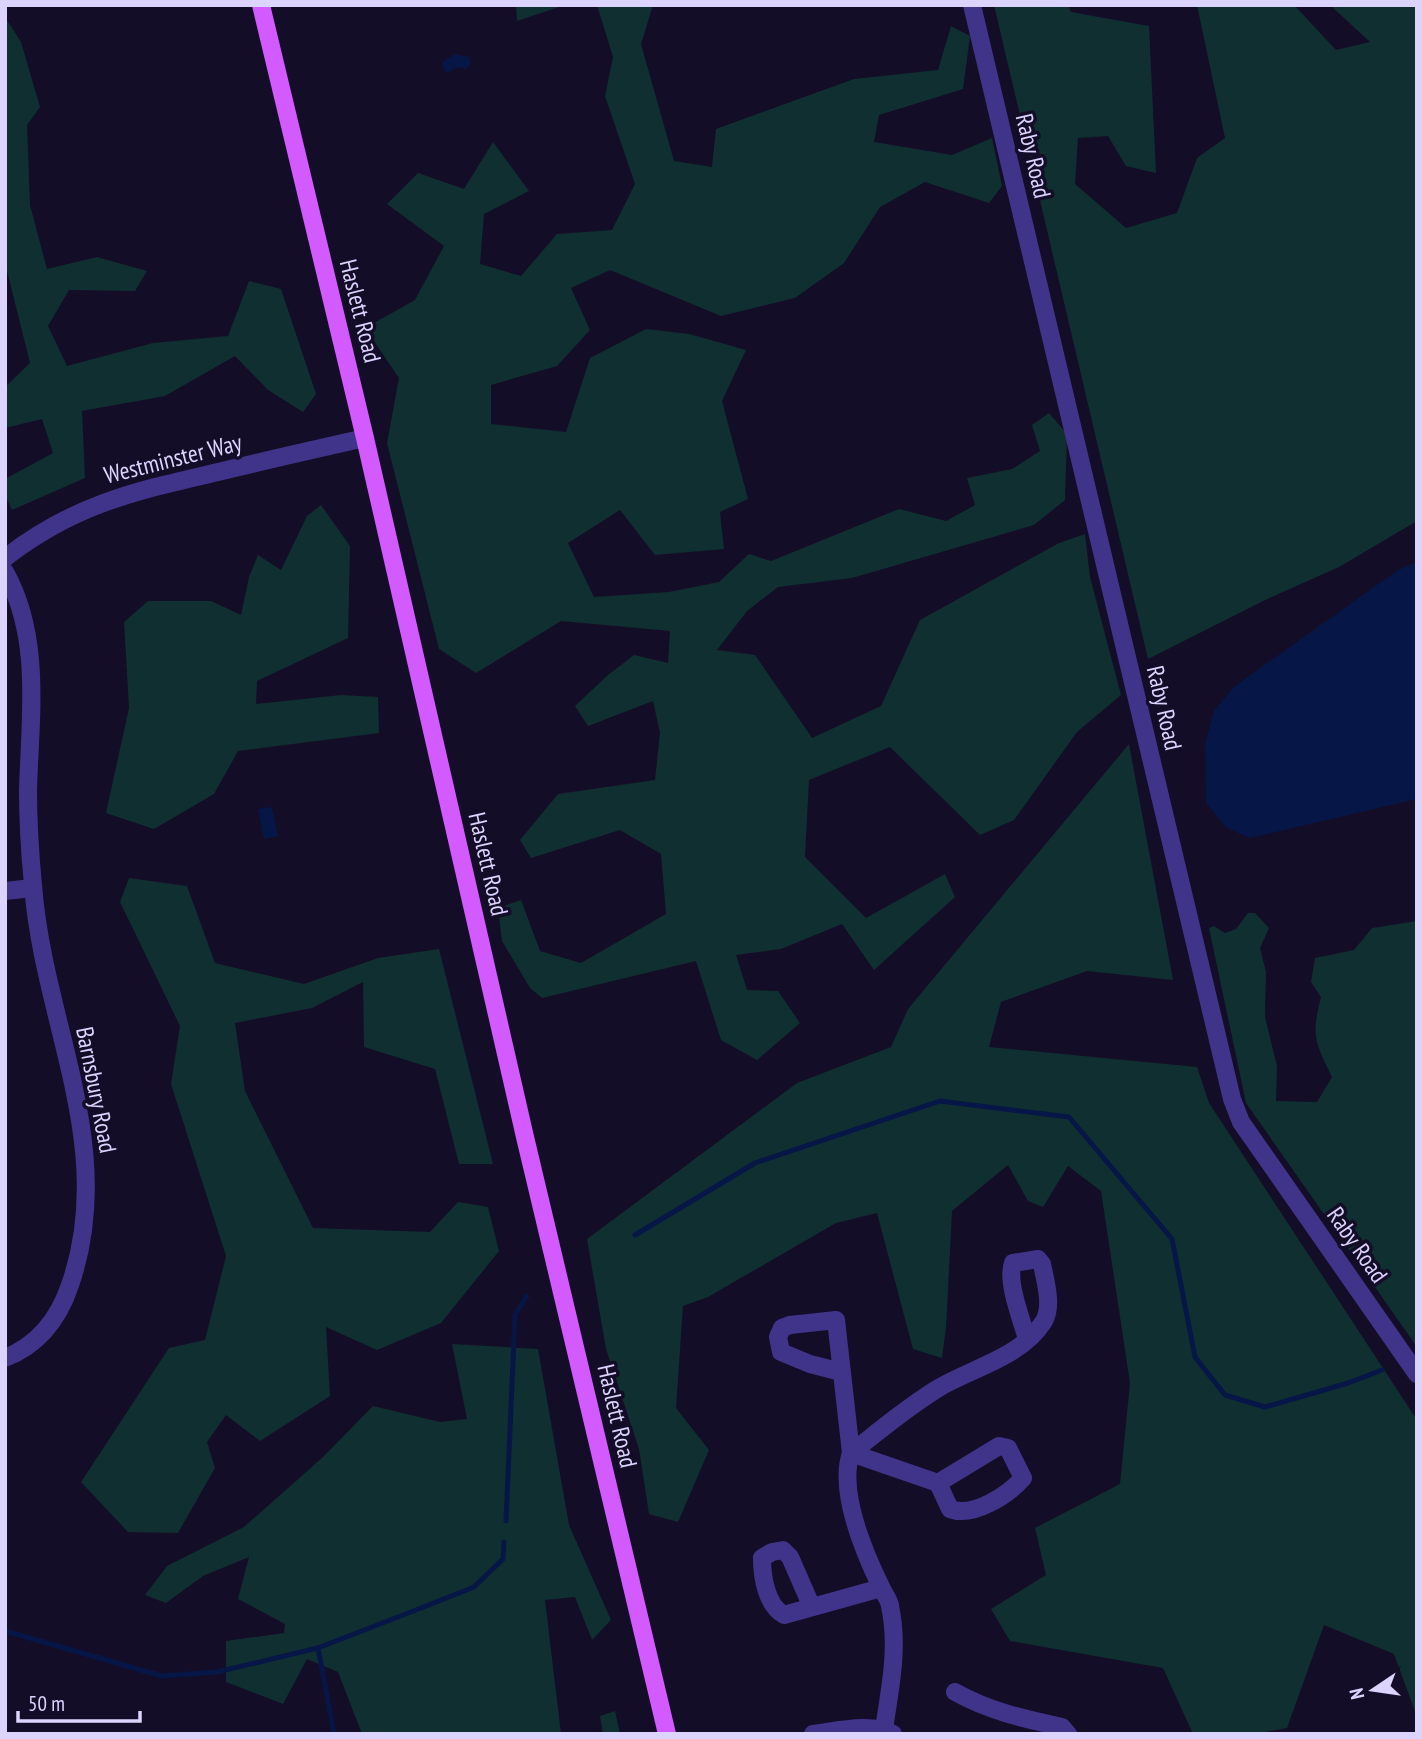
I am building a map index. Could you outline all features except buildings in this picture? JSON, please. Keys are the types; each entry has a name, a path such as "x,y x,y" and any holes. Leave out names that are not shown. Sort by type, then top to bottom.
{"main road":[{"name":"Haslett Road","path":"261,5 365,438 520,1115 667,1734"}],"street":[{"name":"Raby Road","path":"972,5 1232,1099 1241,1122 1417,1374"},
{"name":"Westminster Way","path":"5,558 58,523 104,502 142,489 365,438"},
{"name":"Barnsbury Road","path":"5,572 25,624 31,666 28,792 33,888 56,1012 81,1119 87,1165 86,1210 77,1263 61,1308 34,1341 5,1358"},
{"path":"5,891 33,888"},
{"path":"851,1454 905,1410 940,1387 1004,1356 1027,1339"},
{"path":"813,1734 850,1729 889,1731 895,1638 889,1602 881,1588 848,1499 847,1465 851,1454 841,1372"},
{"path":"851,1454 938,1483 950,1509 960,1513 1003,1495 1023,1478 1009,1448 1004,1446 938,1483"},
{"path":"811,1605 881,1588"},
{"path":"955,1692 980,1706 1062,1727 1068,1734"}],"green space":[{"path":"516,5 565,5 517,21"},
{"path":"597,5 653,5 641,44 674,161 712,167 716,129 854,79 938,70 951,26 970,36 963,89 879,115 874,142 952,155 992,138 1002,186 989,203 925,182 880,207 844,263 795,298 721,316 610,270 571,288 590,330 557,366 491,385 491,424 566,432 590,358 646,329 689,334 746,350 722,401 748,499 720,512 724,549 655,555 620,510 568,543 594,597 669,592 719,582 749,554 771,561 899,509 946,521 975,505 967,478 1012,469 1040,451 1032,425 1049,413 1067,434 1065,500 1034,525 852,578 778,587 747,611 717,650 755,655 812,738 881,706 920,620 1059,543 1085,534 1090,577 1121,695 1077,732 1014,820 980,835 890,747 809,780 805,857 866,918 945,874 955,897 874,970 842,924 781,949 736,955 747,990 778,991 800,1023 757,1060 721,1040 696,961 542,998 530,988 502,941 498,908 521,900 540,951 581,963 666,914 661,854 620,830 531,858 520,840 558,794 655,780 660,733 653,701 588,726 575,706 634,655 668,663 670,631 561,621 476,673 439,649 387,443 399,378 365,328 415,300 444,246 387,204 418,173 464,189 493,142 529,191 484,214 480,264 521,276 557,234 612,230 635,184 605,96 613,57"},
{"path":"994,5 1068,5 1071,12 1149,26 1156,173 1126,166 1108,136 1078,138 1075,184 1126,228 1177,213 1197,158 1225,138 1197,5 1294,5 1336,50 1370,42 1330,5 1417,5 1417,521 1339,567 1263,601 1148,659"},
{"path":"5,17 21,42 40,107 27,125 30,205 47,269 97,257 147,271 135,291 69,290 48,326 67,366 153,343 228,336 249,281 281,289 316,394 303,412 268,390 235,356 165,396 82,411 85,478 12,510 5,495 5,479 53,453 42,419 5,428 5,387 30,363 5,263"},
{"path":"321,505 350,546 348,638 257,681 256,704 341,695 378,697 379,733 238,751 214,794 154,829 106,813 129,708 124,622 148,601 211,601 241,615 249,577 258,555 281,570 307,516"},
{"path":"1129,744 1173,980 1087,971 1001,1002 989,1047 1197,1067 1209,1103 1417,1420 1417,1717 1394,1654 1324,1625 1287,1728 1253,1734 1193,1734 1163,1668 1010,1641 991,1609 1046,1575 1035,1528 1120,1484 1130,1383 1101,1191 1068,1166 1043,1207 1028,1201 1008,1165 952,1211 942,1358 913,1349 877,1213 836,1223 708,1297 683,1306 676,1408 709,1450 678,1522 649,1514 639,1449 606,1349 587,1239 797,1083 891,1047 908,1009"},
{"path":"129,878 187,886 215,963 304,984 378,958 439,949 493,1164 459,1164 435,1069 364,1047 363,982 312,1008 235,1023 245,1091 313,1228 430,1232 458,1202 488,1207 499,1251 441,1323 377,1350 326,1327 330,1396 260,1441 226,1415 207,1442 215,1468 178,1533 128,1532 81,1482 169,1348 205,1340 226,1256 171,1084 180,1026 120,902"},
{"path":"1248,913 1255,913 1269,928 1260,948 1266,972 1265,1017 1277,1066 1276,1101 1317,1102 1332,1077 1316,1038 1321,997 1311,982 1315,958 1354,950 1372,928 1417,921 1417,1347 1246,1103 1209,928 1214,926 1225,933 1236,929"},
{"path":"452,1344 538,1349 569,1525 611,1620 592,1640 575,1597 545,1600 561,1734 362,1734 338,1672 307,1659 283,1704 226,1682 226,1641 284,1633 285,1624 238,1599 249,1557 203,1576 166,1603 145,1595 167,1566 244,1527 323,1457 373,1406 440,1422 467,1419"},
{"path":"615,1711 620,1734 603,1734 600,1716"}],"water":[{"path":"455,54 469,57 471,64 466,69 458,67 447,73 442,62"},
{"path":"1417,562 1417,799 1249,838 1226,827 1206,803 1205,744 1214,711 1235,686 1398,570"},
{"path":"272,807 278,836 264,839 258,809"}],"waterway":[{"path":"635,1235 755,1163 940,1101 1069,1117 1172,1239 1195,1357 1225,1395 1265,1407 1348,1383 1382,1370"},
{"path":"506,1521 515,1315 527,1296"},
{"path":"5,1631 162,1676 217,1672 318,1648 474,1587 503,1559 504,1542"},
{"path":"318,1648 334,1734"}]}
